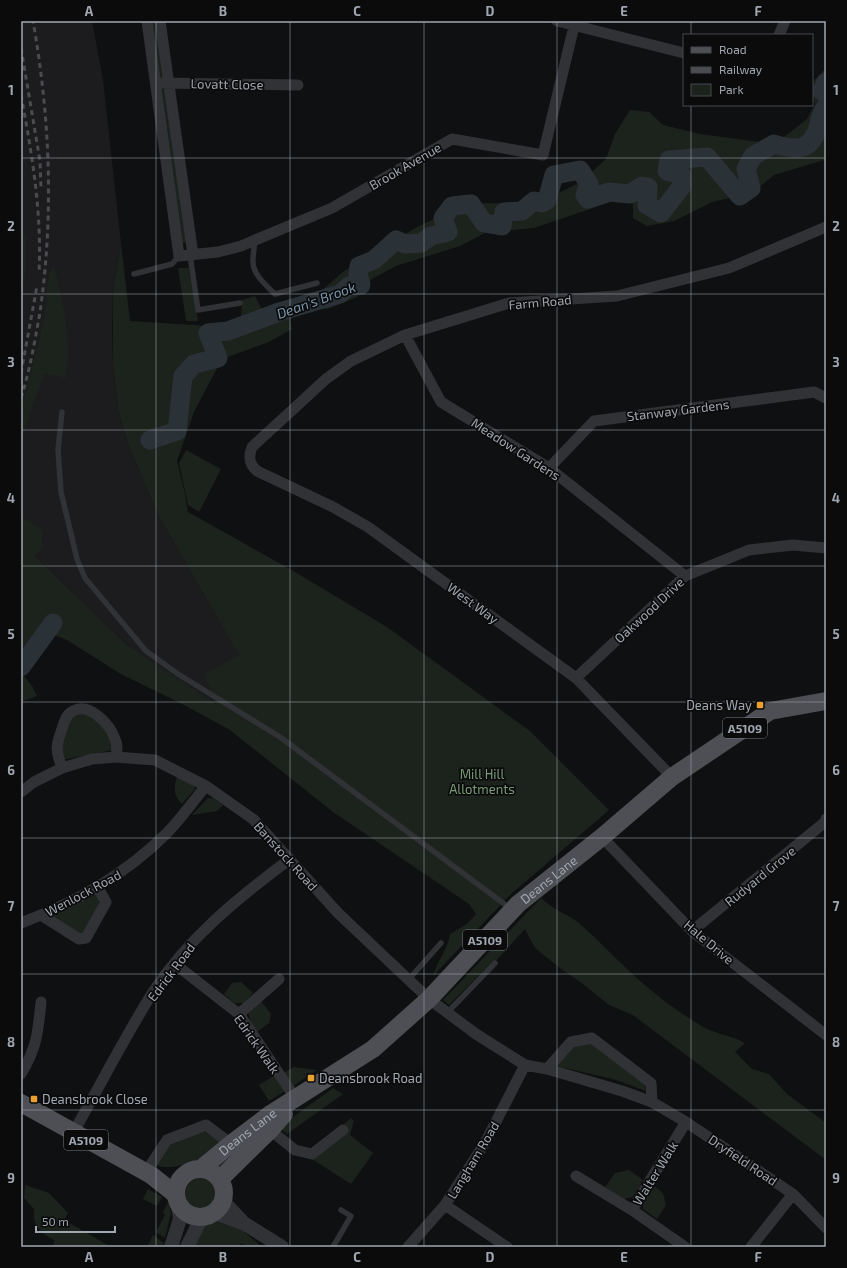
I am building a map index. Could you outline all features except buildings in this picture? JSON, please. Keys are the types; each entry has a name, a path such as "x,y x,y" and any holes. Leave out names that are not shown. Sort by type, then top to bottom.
{"main road":[{"name":"Deans Lane","path":"202,1168 272,1113 373,1049 429,999 512,910 602,837 672,777 770,711 826,701"},
{"name":"Deans Lane","path":"220,1179 270,1130 296,1099"},
{"name":"A5109","path":"21,1103 149,1174 164,1179 182,1175"},
{"path":"202,1168 211,1171 220,1179 225,1193 215,1210 191,1216 184,1211 177,1199 179,1180 182,1175 192,1169 202,1168"},
{"name":"A5109","path":"149,1174 177,1199"}],"street":[{"path":"147,21 155,83 187,255"},
{"path":"160,21 187,255"},
{"path":"557,21 683,53"},
{"path":"779,34 785,21"},
{"name":"Brook Avenue","path":"187,255 218,252 254,241 332,208 452,139 543,155 574,26"},
{"name":"Lovatt Close","path":"155,83 298,85"},
{"name":"Farm Road","path":"250,462 249,454 252,447 326,379 351,361 405,335 509,303 617,296 729,268 826,227"},
{"name":"Meadow Gardens","path":"405,335 442,402 549,468 685,576"},
{"name":"Stanway Gardens","path":"549,468 594,421 814,392 826,398"},
{"name":"West Way","path":"250,462 257,471 333,507 368,527 576,678 672,777"},
{"name":"Oakwood Drive","path":"576,678 685,576 749,550 794,545 826,548"},
{"path":"62,768 56,750 57,741 66,719 73,711 79,709 90,711 108,726 116,743 116,757"},
{"name":"Banstock Road","path":"21,792 34,782 62,768 92,759 116,757 155,760 206,786 253,819 338,913 429,999"},
{"name":"Wenlock Road","path":"21,923 69,904 98,888 133,865 168,832 206,786"},
{"name":"Rudyard Grove","path":"692,931 825,822 826,819"},
{"name":"Hale Drive","path":"602,837 692,931 826,1035"},
{"name":"Edrick Road","path":"74,1133 153,992 175,964 203,931 242,895 290,859"},
{"path":"41,915 79,939 86,938 106,902 98,888"},
{"name":"Edrick Walk","path":"175,964 239,1014 296,1099"},
{"path":"239,1014 280,979"},
{"name":"Dryfield Road","path":"429,999 476,1034 525,1065 547,1069 622,1091 652,1102 686,1122 793,1194 826,1228"},
{"path":"21,1074 32,1054 38,1038 42,1002"},
{"path":"547,1069 571,1042 592,1038 650,1083 652,1102"},
{"name":"Langham Road","path":"408,1247 445,1205 485,1143 525,1065"},
{"name":"Walter Walk","path":"685,1247 632,1210 686,1122"},
{"path":"149,1174 167,1140 206,1125 231,1144"},
{"path":"270,1130 295,1150 312,1154 343,1130"},
{"path":"576,1176 632,1210"},
{"path":"751,1247 793,1194"},
{"path":"171,1247 180,1219 177,1199"},
{"path":"445,1205 507,1247"},
{"path":"187,1247 199,1223 215,1210 245,1224 282,1247"}],"lane":[{"path":"254,241 254,269 260,280 275,294 317,283"},
{"path":"134,274 172,264 187,255 198,310 240,303"},
{"path":"62,412 58,450 61,492 77,559 85,578 146,651 178,674 280,737 512,910"},
{"path":"409,979 441,943"},
{"path":"448,1013 495,963"},
{"path":"333,1247 351,1216 341,1210"}],"shaded area":[{"path":"21,21 92,21 103,80 121,243 113,290 112,331 113,366 118,409 127,442 158,515 248,670 217,706 125,643 28,549 21,545"}],"green space":[{"path":"150,21 156,21 161,78 159,77"},
{"path":"826,68 826,159 774,175 752,193 712,202 674,221 647,226 633,218 633,202 614,201 534,228 487,232 460,246 396,266 372,279 357,297 328,309 310,306 320,292 344,271 417,227 468,203 536,204 583,180 606,159 615,134 630,110 649,112 663,125 700,134 775,144 807,119 815,104 813,99 813,81"},
{"path":"162,88 165,89 186,242 184,243 182,243"},
{"path":"26,234 26,273 21,298 21,235"},
{"name":"Mill Hill Allotments","path":"121,243 130,321 225,327 241,316 242,300 255,296 263,312 289,313 292,329 269,342 222,359 194,412 177,461 188,512 290,569 387,627 530,731 609,810 511,894 433,976 447,945 450,934 467,924 476,914 469,904 333,812 230,730 186,706 119,673 67,640 54,635 21,670 21,516 42,530 42,549 35,556 125,643 217,705 204,674 239,655 158,515 127,442 118,409 113,366 113,290"},
{"path":"54,265 66,321 68,364 66,378 44,373 21,441 21,412 45,316 49,275"},
{"path":"178,268 189,268 198,321 186,321"},
{"path":"186,450 221,469 199,512 188,505 179,463"},
{"path":"21,672 32,686 37,696 23,701 21,701"},
{"path":"75,713 87,713 101,725 109,737 113,750 62,760 62,735 70,718"},
{"path":"177,777 193,784 195,789 182,804 177,798 175,792"},
{"path":"208,798 213,798 223,805 217,811 192,815"},
{"path":"97,894 99,899 99,910 97,915 85,933 79,936 49,918"},
{"path":"541,898 579,923 634,975 670,1005 705,1028 745,1043 735,1052 752,1069 769,1074 787,1094 826,1123 826,1160 633,1015 609,1005 561,969 535,948 525,929 497,960 494,960 449,1005 443,1000"},
{"path":"241,982 253,993 244,1003 234,1003 224,994 232,983"},
{"path":"260,1000 271,1014 269,1023 257,1032 250,1021 248,1011"},
{"path":"591,1041 644,1083 646,1091 613,1079 556,1066 572,1046"},
{"path":"294,1067 317,1070 293,1086 283,1073"},
{"path":"275,1075 285,1091 269,1101 259,1085"},
{"path":"333,1088 343,1094 287,1134 283,1131 282,1125"},
{"path":"351,1118 354,1121 350,1135 373,1153 351,1184 312,1159"},
{"path":"204,1131 225,1144 192,1162 173,1167 156,1165 168,1146"},
{"path":"629,1170 643,1180 633,1197 624,1199 605,1187 615,1173"},
{"path":"201,1178 207,1179 214,1185 217,1194 216,1200 210,1207 201,1210 195,1209 188,1203 185,1194 186,1188 192,1181"},
{"path":"25,1185 49,1193 68,1213 64,1220 111,1247 53,1247 54,1240 38,1228 34,1220 34,1209 24,1198"},
{"path":"653,1185 663,1193 666,1205 657,1219 643,1209 642,1202"},
{"path":"148,1189 162,1197 157,1206 143,1199"},
{"path":"168,1202 171,1213 165,1238 156,1232 165,1215 163,1213"},
{"path":"218,1220 236,1225 262,1247 247,1247 241,1243 239,1247 193,1247 206,1225"},
{"path":"153,1235 164,1243 162,1247 147,1247"}],"waterway":[{"name":"Dean's Brook","path":"826,82 822,91 826,92"},
{"name":"Dean's Brook","path":"150,440 177,431 183,376 194,364 218,358 208,333 228,331 279,312 340,294 349,286 361,285 358,274 359,266 374,260 396,240 405,244 421,243 431,236 448,232 443,218 452,206 471,204 484,223 502,226 504,212 522,211 534,201 542,203 547,200 554,175 580,170 589,184 585,195 588,199 609,192 630,194 642,186 648,187 647,205 661,213 682,186 682,175 667,171 669,160 707,157 740,196 751,188 746,169 753,156 774,144 788,148 800,148 806,146 815,136 822,114 826,107"},
{"name":"Dean's Brook","path":"21,667 53,623"}],"railway":[{"path":"21,398 30,366 40,312 47,239 48,166 46,130 39,57 33,21"},
{"path":"21,48 40,161 41,188"},
{"path":"21,95 29,139 38,206 40,251 39,273"},
{"path":"21,373 37,286"}],"place":[{"name":"Deans Way","path":"760,705"},
{"name":"Deansbrook Road","path":"311,1078"},
{"name":"Deansbrook Close","path":"34,1099"}]}
